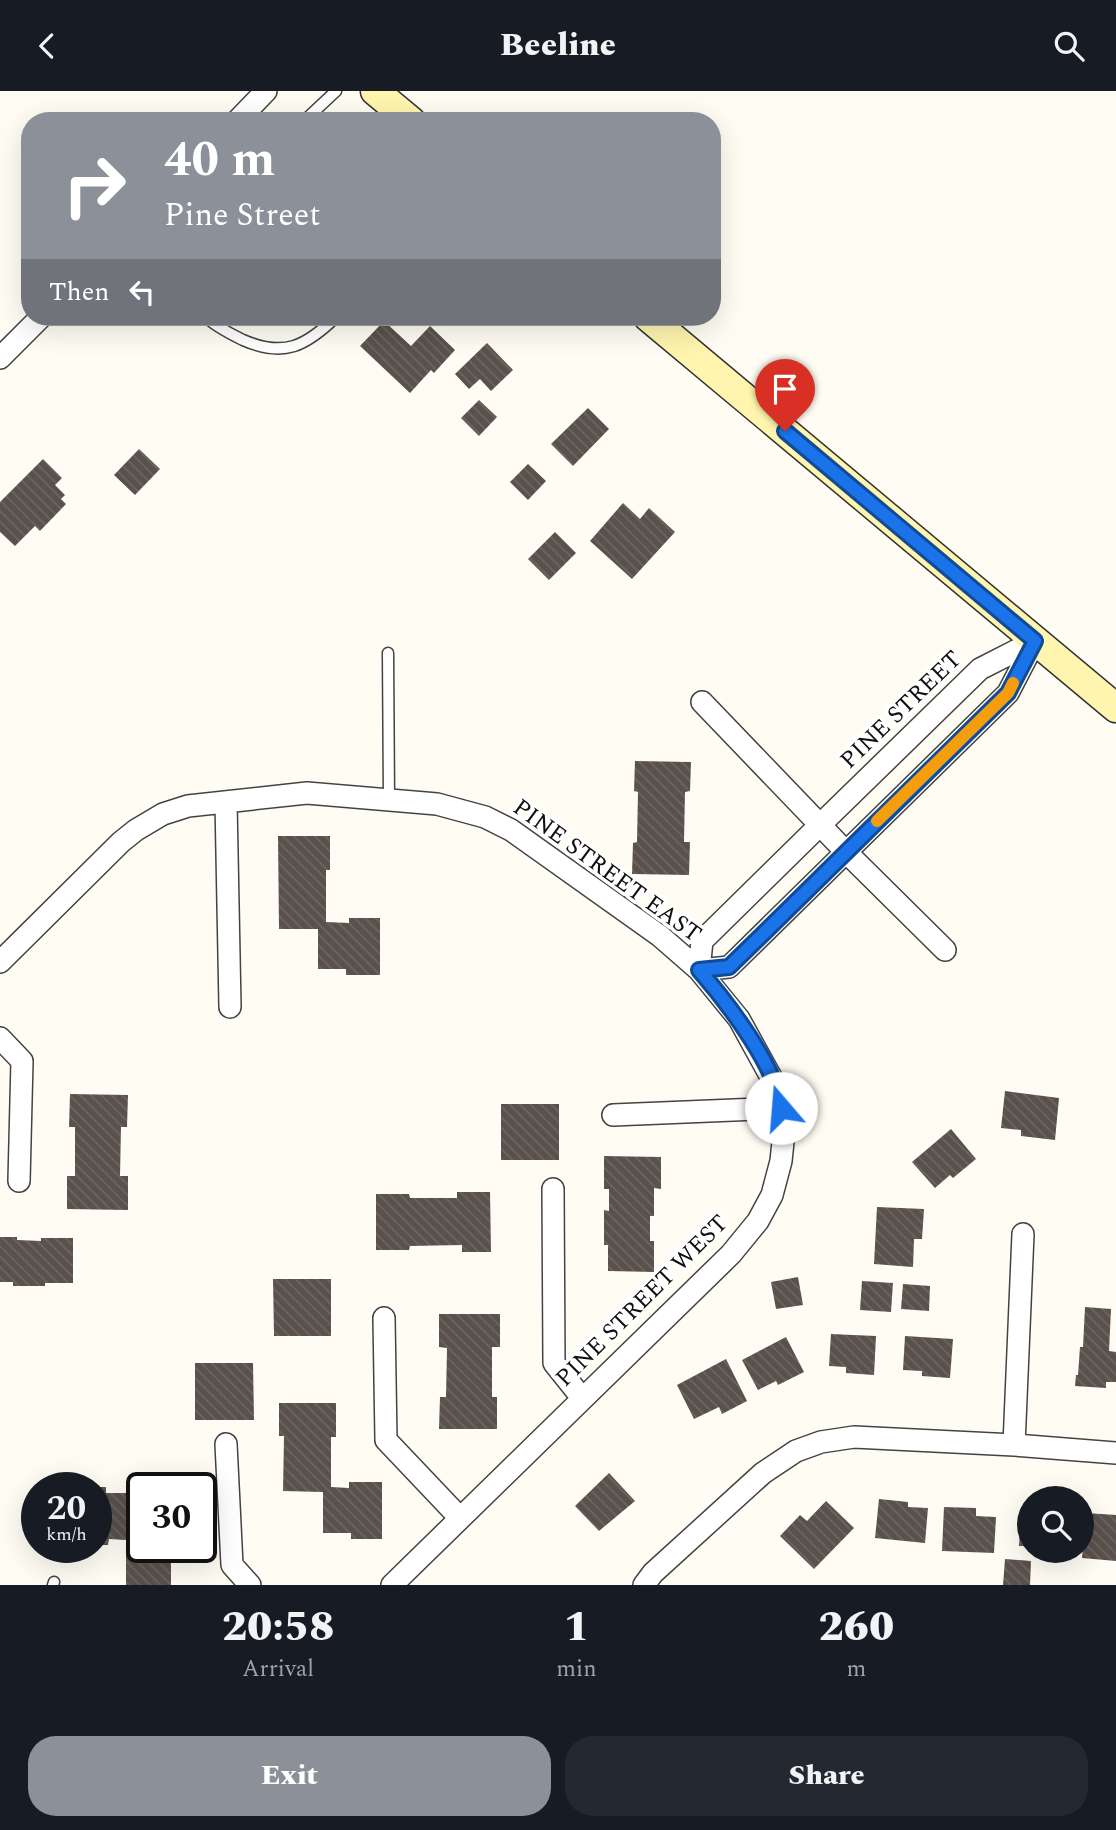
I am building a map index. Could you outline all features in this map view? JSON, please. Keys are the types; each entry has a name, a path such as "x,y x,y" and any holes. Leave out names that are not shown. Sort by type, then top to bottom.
{"main road":[{"path":"375,91 400,112"},
{"path":"659,326 1116,708"}],"street":[{"path":"246,112 267,91"},
{"path":"0,358 32,326"},
{"path":"699,970 729,967 1008,693 1035,641"},
{"name":"PINE STREET","path":"699,970 702,941 821,824 980,669 1035,641"},
{"path":"702,702 846,852 945,950"},
{"name":"PINE STREET EAST","path":"0,962 136,830 163,814 188,806 307,793 457,808 485,817 510,830 660,936 699,970"},
{"path":"226,802 230,1007"},
{"path":"776,869 801,896"},
{"name":"PINE STREET WEST","path":"392,1585 731,1254 758,1221 772,1195 781,1161 783,1132 777,1088 739,1019 699,970"},
{"path":"0,1038 22,1061 19,1181"},
{"path":"613,1115 781,1108"},
{"path":"553,1189 554,1363 582,1398"},
{"path":"1014,1445 1023,1234"},
{"path":"384,1318 386,1440 460,1518"},
{"path":"644,1585 653,1573 763,1473 796,1451 821,1442 854,1437 1116,1453"},
{"path":"226,1444 232,1565 250,1585"}],"lane":[{"path":"314,112 336,91"},
{"path":"219,326 257,346 276,350 295,347 311,339 326,326"},
{"path":"388,653 388,800"}],"building":[{"path":"379,326 389,326 411,346 430,326 455,350 434,373 431,370 410,393 360,346"},
{"path":"487,343 513,370 491,391 480,379 469,389 455,374"},
{"path":"479,400 497,417 479,436 461,418"},
{"path":"588,408 609,429 573,466 551,444"},
{"path":"139,449 160,469 135,495 114,475"},
{"path":"43,459 62,478 55,485 65,495 61,499 66,504 40,531 35,526 15,546 0,532 0,502"},
{"path":"528,464 546,481 528,500 510,482"},
{"path":"623,503 640,519 649,508 675,532 632,579 590,541"},
{"path":"555,532 576,553 549,580 528,559"},
{"path":"635,761 691,762 690,791 685,792 684,842 690,842 689,875 632,874 633,843 637,842 638,792 634,791"},
{"path":"278,836 330,836 330,870 326,870 326,922 349,923 349,918 380,918 380,975 346,975 346,969 318,969 318,929 279,929"},
{"path":"1005,1091 1059,1098 1055,1140 1021,1136 1021,1130 1001,1128"},
{"path":"70,1094 128,1095 127,1127 121,1127 120,1176 128,1176 128,1210 67,1209 67,1176 75,1176 75,1127 69,1127"},
{"path":"501,1104 559,1104 559,1160 501,1160"},
{"path":"951,1129 976,1159 953,1178 950,1175 935,1188 912,1162"},
{"path":"604,1156 661,1157 661,1189 654,1188 654,1216 650,1216 650,1241 654,1241 654,1272 608,1271 608,1245 604,1245 604,1210 609,1211 609,1189 604,1189"},
{"path":"457,1192 490,1192 491,1252 462,1252 462,1245 376,1250 376,1194 409,1194 410,1198 457,1198"},
{"path":"877,1207 924,1209 922,1239 914,1239 913,1267 874,1264"},
{"path":"0,1237 41,1241 41,1238 73,1238 73,1283 13,1286 13,1282 0,1282"},
{"path":"798,1277 803,1305 776,1309 771,1282"},
{"path":"273,1279 331,1279 331,1336 274,1336"},
{"path":"862,1281 893,1283 891,1312 860,1310"},
{"path":"903,1284 930,1286 929,1311 901,1309"},
{"path":"1085,1307 1111,1309 1109,1351 1116,1352 1116,1382 1106,1382 1106,1388 1075,1386 1080,1347 1083,1347"},
{"path":"439,1314 500,1314 500,1347 492,1347 492,1397 497,1397 497,1429 439,1429 440,1397 446,1397 447,1348 439,1347"},
{"path":"831,1334 876,1336 874,1375 846,1373 846,1367 829,1366"},
{"path":"905,1336 953,1339 950,1378 922,1376 922,1371 903,1370"},
{"path":"786,1337 804,1372 778,1385 776,1381 758,1390 742,1360"},
{"path":"726,1359 747,1401 722,1414 719,1407 694,1419 677,1385"},
{"path":"195,1363 253,1363 254,1420 195,1420"},
{"path":"279,1403 336,1403 336,1437 331,1437 331,1487 349,1488 349,1482 382,1482 382,1539 351,1539 351,1533 323,1533 323,1492 283,1491 284,1436 279,1436"},
{"path":"609,1473 635,1501 599,1531 575,1506"},
{"path":"112,1493 126,1493 126,1540 112,1539"},
{"path":"879,1499 908,1502 908,1507 928,1508 925,1543 875,1538"},
{"path":"826,1501 854,1528 814,1569 780,1536 800,1515 807,1521"},
{"path":"944,1507 976,1508 976,1516 996,1517 994,1553 942,1551"},
{"path":"1094,1514 1116,1515 1116,1561 1094,1559"},
{"path":"1005,1559 1017,1560 1017,1563 1031,1563 1030,1585 1003,1585"},
{"path":"126,1563 171,1563 171,1585 126,1585"}],"slow traffic":[{"path":"877,821 1008,693 1013,683"}],"route":[{"path":"781,1108 777,1088 739,1019 699,970 729,967 765,932 1008,693 1035,641 785,431"}]}
